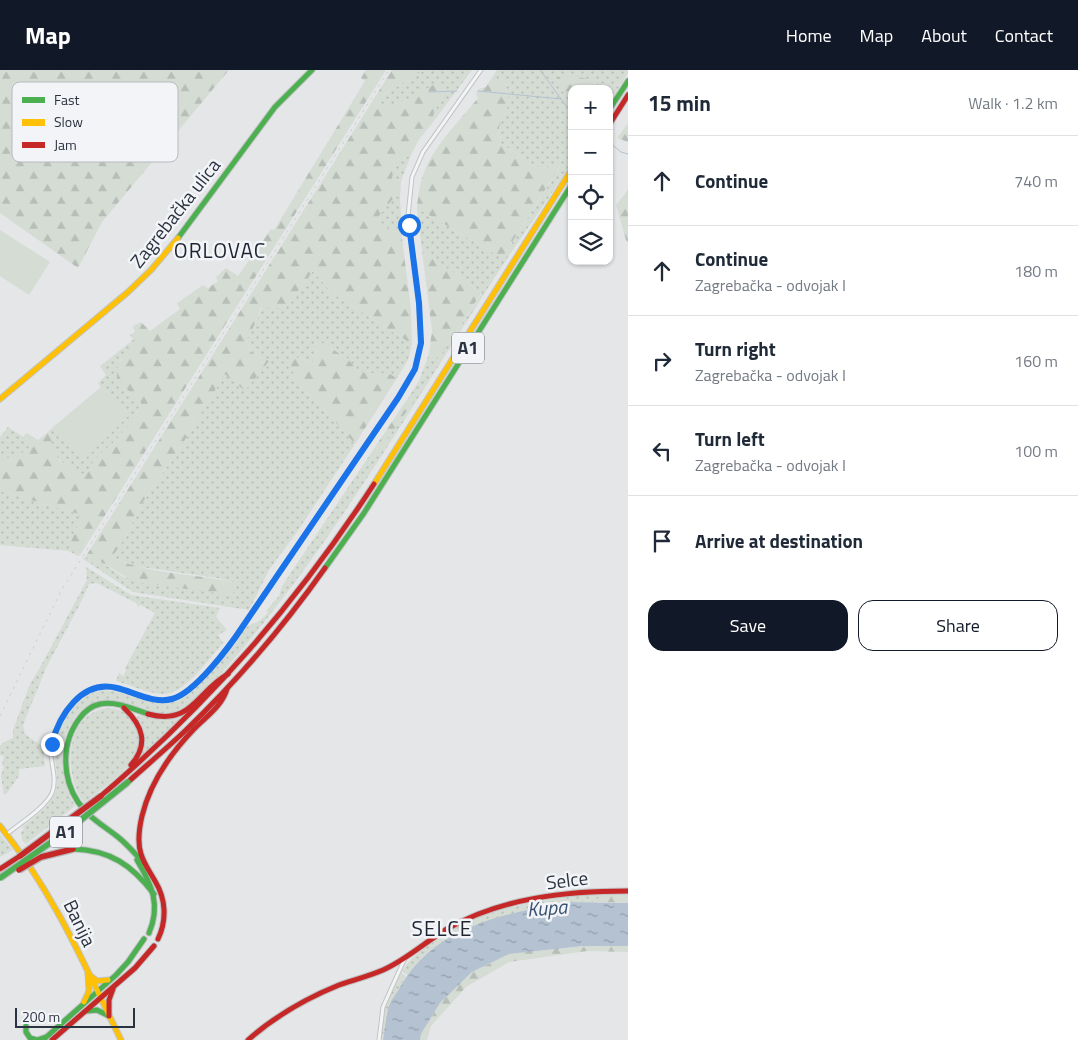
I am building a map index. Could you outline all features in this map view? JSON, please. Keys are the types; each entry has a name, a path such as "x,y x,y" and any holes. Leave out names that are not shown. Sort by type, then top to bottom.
{"main road":[{"name":"Zagrebačka ulica","path":"0,399 128,292 151,270 177,240 275,107 312,70"},
{"path":"613,104 628,81"},
{"path":"613,119 628,95"},
{"name":"A1","path":"0,869 68,822 124,777 178,727 232,672 275,622 322,561 402,439 568,175"},
{"name":"A1","path":"0,880 67,831 128,782 185,730 228,687 286,621 332,560 568,190"},
{"path":"145,864 79,804 70,786 66,768 69,739 82,715 98,704 120,705 156,717 164,718 178,715 191,707 221,677 232,672"},
{"path":"158,939 164,926 162,900 158,886 145,864 140,850 139,830 146,801 168,758 181,742 224,699 228,687"},
{"path":"120,705 136,720 143,739 143,745 138,758 125,770 124,777"},
{"name":"Banija","path":"0,826 29,862 50,896 120,1040"},
{"path":"0,880 41,858 72,849 91,849 118,858 136,872 154,894"},
{"path":"132,852 146,874 156,902 155,918 149,932"},
{"name":"Selce","path":"248,1040 254,1034 284,1015 334,988 384,970 448,929 472,917 498,908 563,893 628,891"},
{"path":"83,1009 97,992 128,962 144,939"},
{"path":"26,1026 26,1032 30,1038 37,1040 47,1039 83,1009 100,999 135,968 154,946"},
{"path":"88,973 99,982 116,975"},
{"path":"83,1009 88,993 88,973"},
{"path":"109,1016 108,1000 114,986"},
{"path":"83,1009 97,1010 109,1016"}],"street":[{"path":"7,834 50,797 54,784 51,753 54,736 64,716 78,697 92,689 108,686 158,700 171,700 192,687 216,661 235,638 398,398 415,369 421,343 421,325 408,216 412,177 423,152 481,70"},
{"path":"379,1040 382,1007 405,958"}],"green space":[{"path":"0,70 229,70 178,131 178,82 12,82 12,162 152,162 102,222 78,268 0,213"},
{"path":"366,70 386,70 80,555 69,546 79,523 79,514 0,491 0,452 12,461 31,446 28,440 23,437 27,433 38,440 48,432 54,438 49,446 60,461 82,476 92,468 93,461 132,422 141,403 118,380 117,374 120,362 134,349 129,343 134,339 130,335 135,332 133,326 141,322 150,331 180,309 177,303 203,285 208,288 218,281 216,277 226,268 238,276 271,229 274,230 365,81 361,78"},
{"path":"392,70 427,70 416,74 386,92 377,105 388,106 412,99 416,90 424,90 435,84 439,87 446,87 448,95 437,107 433,122 418,141 411,155 395,161 392,179 401,181 400,197 396,195 378,217 380,222 402,238 411,310 412,344 332,293 313,271 285,308 261,308 247,339 250,352 269,361 245,391 225,374 181,446 142,503 125,538 112,557 141,567 236,583 232,595 134,582 100,561 94,564 86,556"},
{"path":"427,70 472,70 433,122 432,113 440,102 412,99 388,106 377,105 386,92 416,74"},
{"path":"497,70 628,70 628,73 613,96 613,85 602,85 603,83 568,85 568,88 561,89 568,96 568,168 566,172 497,274 329,535 262,625 209,687 182,709 163,714 115,701 103,700 92,703 80,712 66,734 62,758 66,783 75,806 26,844 22,840 21,833 24,829 22,827 44,808 56,790 55,747 62,725 75,705 91,693 102,690 114,691 162,703 174,702 190,693 207,677 236,643 246,627 256,623 268,612 266,611 279,596 282,586 371,453 375,455 413,402 408,398 419,381 429,354 439,358 482,293 422,251 417,208 502,258 560,167 541,168 528,164 520,155 501,144 499,127 509,103 505,82 493,76"},
{"path":"493,76 505,82 509,103 499,127 501,144 520,155 528,164 541,168 560,166 502,258 417,208 421,184 429,161 456,123 478,98 476,93 479,89 486,87"},
{"path":"575,76 603,83 602,85 568,85 568,97 561,89 557,77"},
{"path":"628,123 628,142 617,138"},
{"path":"411,155 401,181 392,179 395,161"},
{"path":"628,190 628,242 616,205"},
{"path":"396,195 400,197 402,238 380,222 378,217"},
{"path":"0,230 50,262 29,295 0,276"},
{"path":"422,251 482,292 439,358 429,354 432,330"},
{"path":"313,271 332,293 412,344 408,360 397,378 388,373 358,371 347,358 317,340 316,363 295,357 296,381 355,444 297,532 269,570 249,610 133,592 83,559 86,556 94,564 100,561 123,577 232,595 236,583 217,578 134,566 111,557 125,538 142,503 181,446 225,373 269,362 250,352 247,339 262,308 285,308"},
{"path":"317,340 347,358 358,371 388,373 397,378 355,444 296,381 290,363 294,357 316,363"},
{"path":"129,343 134,349 119,361 125,386 141,403 132,422 93,461 92,468 82,476 64,463 52,451 49,446 54,438 48,432 52,428 83,460 128,416 116,398 98,383 106,375 100,366"},
{"path":"101,387 116,398 128,416 83,461 52,428"},
{"path":"408,398 413,402 375,456 371,453"},
{"path":"8,427 28,440 31,446 12,461 0,452 0,437"},
{"path":"0,491 79,514 79,523 70,546 80,555 78,556 69,551 0,545"},
{"path":"86,567 131,595 220,608 216,617 227,630 218,635 223,643 187,683 170,693 150,692 116,681 119,673 123,676 126,671 125,668 155,613 140,605 138,607 136,603 97,583 89,584 46,668 23,725 25,734 43,747 45,766 19,769 19,776 4,795 1,776 4,756 0,755 0,746 13,738 13,730 30,684 87,580"},
{"path":"107,708 122,711 131,718 138,729 141,743 137,754 124,770 84,803 77,791 71,762 75,733 82,721 93,713"},
{"path":"139,715 159,720 181,718 141,757 145,737 137,717"},
{"path":"0,834 13,850 0,857"},
{"path":"597,894 602,897 603,902 567,902 407,975 402,971 416,955 445,934 486,915 529,903"},
{"path":"597,894 628,894 628,903 603,902 602,898 597,897"},
{"path":"583,946 628,946 628,952 587,951 509,962 466,987 431,1026 427,1040 420,1040 421,1034 440,1003 472,972 509,954"},
{"path":"401,973 406,976 390,1005 383,1040 381,1040 385,1007"}],"water":[{"name":"Kupa","path":"567,902 628,903 628,946 583,946 509,954 472,972 440,1003 421,1034 420,1040 383,1040 391,1002 413,968 431,951 450,937 495,918"}],"waterway":[{"path":"540,70 568,108"},
{"path":"429,92 457,91"},
{"path":"478,91 561,99"},
{"path":"613,145 621,152 628,154"}],"railway":[{"path":"0,716 61,591 389,70"}],"traffic: fast":[{"path":"178,238 275,107 312,70"},
{"path":"613,104 628,81"},
{"path":"325,568 364,513 568,190"},
{"path":"145,864 122,840 91,817 78,802 69,782 66,760 69,739 73,728 81,716 91,708 106,703 125,706 148,714"},
{"path":"0,878 67,831 128,782"},
{"path":"73,849 98,852 119,861 137,875 154,894"},
{"path":"137,860 147,878 153,895 153,923 149,933"},
{"path":"43,1040 116,975 144,939"},
{"path":"87,1011 97,1010 109,1016"},
{"path":"26,1026 26,1032 30,1038 37,1040 46,1037"}],"traffic: slow":[{"path":"374,484 568,175"},
{"path":"0,399 128,292 151,270 178,238"},
{"path":"0,826 19,851 52,903 81,957 121,1040"},
{"path":"84,1002 89,991 88,973"},
{"path":"88,974 97,981 108,980"}],"traffic: jam":[{"path":"613,119 628,95"},
{"path":"101,796 178,725 249,650 314,570 374,484"},
{"path":"128,782 185,731 241,673 293,611 325,568"},
{"path":"148,714 163,716 175,715 184,711 217,681 228,674"},
{"path":"158,939 164,917 163,902 159,888 144,861 139,845 142,816 150,792 169,759 194,729 218,706 227,689"},
{"path":"124,708 136,722 142,742 137,757 131,765"},
{"path":"20,856 101,796"},
{"path":"19,870 41,857 73,849"},
{"path":"0,869 20,856"},
{"path":"248,1040 280,1016 303,1002 339,985 391,966 447,929 468,918 512,903 534,898 605,891 628,891"},
{"path":"52,1040 135,968 154,946"},
{"path":"109,1016 109,1000 113,989"}],"district":[{"name":"ORLOVAC","path":"220,251"},
{"name":"SELCE","path":"442,929"}],"route":[{"path":"52,744 58,726 70,707 75,700 88,690 108,686 158,700 171,700 187,692 235,638 398,398 415,369 421,343 421,325 409,225"}]}
